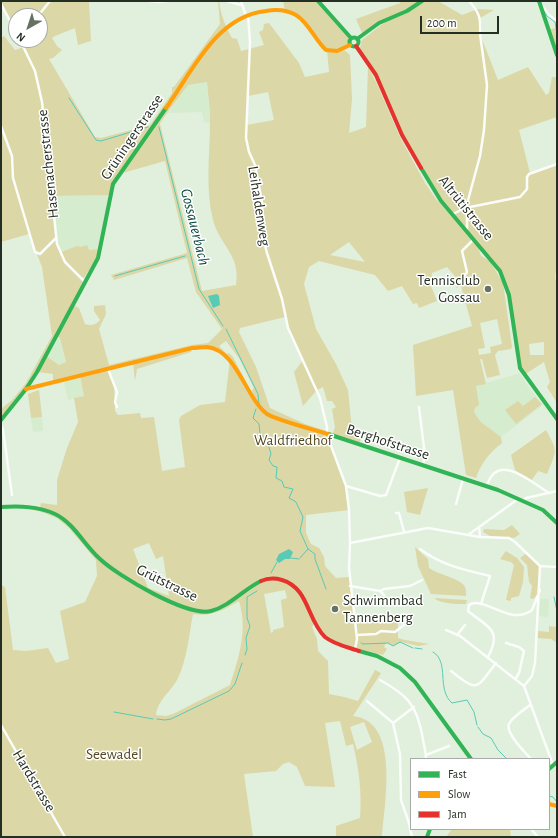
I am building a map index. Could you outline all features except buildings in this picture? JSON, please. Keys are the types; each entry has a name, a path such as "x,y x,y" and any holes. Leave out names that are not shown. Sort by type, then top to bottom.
{"main road":[{"path":"318,1 351,38 357,39 377,25 407,11 422,1"},
{"path":"540,2 551,41 557,55"},
{"name":"Grüningerstrasse","path":"1,420 26,389 98,258 101,249 108,201 116,179 204,54 227,28 247,16 268,10 289,12 304,20 326,50 337,51 350,45"},
{"path":"351,38 349,42 350,45 356,46 357,39"},
{"name":"Altrütistrasse","path":"356,46 376,75 402,135 436,194 493,260 506,285 512,310 518,358 522,372 557,419"},
{"name":"Berghofstrasse","path":"26,389 192,348 211,348 230,359 238,370 253,401 265,412 276,418 487,486 544,511 557,523"},
{"name":"Grütstrasse","path":"1,507 32,507 55,514 65,520 92,551 116,572 180,606 194,611 206,612 221,609 247,588 262,580 272,578 284,580 298,589 307,604 314,624 323,636 334,643 386,659 408,674 470,758"},
{"path":"550,768 557,762"}],"street":[{"path":"149,1 167,1"},
{"path":"227,1 242,5"},
{"name":"Leihaldenweg","path":"241,1 247,16 250,37 246,138 248,152 255,165 262,202 262,238 282,299 288,328 319,395 328,427 330,443 346,486 349,510 350,586 357,636"},
{"path":"467,230 467,208 481,152 486,85 480,34 482,27 477,10 469,1"},
{"path":"540,2 549,15 557,21"},
{"path":"1,4 8,17"},
{"name":"Hasenacherstrasse","path":"24,48 35,71 42,102 56,238 65,262 85,282"},
{"path":"1,126 12,156 14,178 35,252 40,254 56,238"},
{"path":"453,214 467,208 520,197 527,190 528,175 557,164"},
{"path":"460,282 467,272 462,250 474,238"},
{"path":"108,369 117,392 115,402 117,407"},
{"path":"419,407 425,456 423,465"},
{"path":"1,425 4,436 12,495"},
{"path":"346,486 380,496 386,495 400,458"},
{"path":"487,486 492,474 499,470 510,470 550,493"},
{"path":"456,504 463,478"},
{"path":"467,535 520,500 557,491"},
{"path":"396,513 399,513 404,532"},
{"path":"479,527 480,537"},
{"path":"350,543 428,528 480,537 511,539 540,566 557,567"},
{"path":"420,549 436,560 451,566 490,576 481,604"},
{"path":"524,686 532,676 535,663 540,590 540,566"},
{"path":"350,586 380,591 384,589 410,586 422,580"},
{"path":"488,657 494,643 494,634 489,627 468,611 470,603 481,604 508,615 522,615 532,610 540,590"},
{"path":"380,591 384,595"},
{"path":"354,649 357,636 376,634 381,631 394,632 404,625"},
{"path":"457,635 465,625"},
{"path":"446,630 457,635 488,657 516,678 524,686 553,766"},
{"path":"506,642 519,647 524,651 519,673 516,678"},
{"path":"451,671 468,684 476,686 481,683 496,663"},
{"path":"380,680 392,686 414,707 419,716 426,757 449,746"},
{"path":"366,701 393,723 400,754 401,800 410,827"},
{"path":"530,705 509,723 508,728 511,736 530,758"},
{"path":"393,723 414,707"},
{"name":"Hardstrasse","path":"1,725 66,837"}],"shaded area":[{"path":"207,82 210,123 204,122 202,112 169,113 188,85"},
{"path":"109,195 101,249 89,250 81,247 60,252 57,244 52,196"},
{"path":"57,336 60,338 66,362 59,365 46,356"},
{"path":"520,373 543,405 501,437 481,422 474,412 478,405 476,386"},
{"path":"80,376 84,396 68,400 64,383 66,380"},
{"path":"42,417 43,431 33,432 31,418"},
{"path":"540,599 549,599 548,617 539,616"}],"green space":[{"path":"1,1 89,1 91,41 78,45 75,28 55,36 52,38 57,46 62,50 53,58 49,59 95,137 101,138 150,125 172,93 172,87 174,87 220,24 218,1 227,29 232,38 237,39 241,51 264,45 259,32 263,30 264,24 269,23 299,63 305,77 329,72 327,50 304,21 285,11 283,1 318,1 350,39 350,45 343,49 350,55 352,99 349,133 366,127 368,67 400,137 425,183 436,199 478,247 481,256 490,261 503,283 512,347 511,349 498,351 495,355 500,375 487,378 482,359 480,359 486,384 476,386 479,405 475,408 474,412 481,422 501,437 502,443 486,458 480,467 476,478 466,475 453,390 416,396 413,345 472,326 461,286 456,288 460,282 447,267 432,273 431,286 437,301 419,308 417,303 413,304 402,286 388,291 375,275 319,261 309,267 304,284 316,329 336,364 348,390 352,430 363,431 359,445 331,436 330,439 346,486 349,510 306,515 306,533 311,544 319,548 324,557 325,566 336,578 350,577 355,619 358,620 380,617 381,623 398,621 398,638 429,644 419,646 401,642 394,646 386,643 384,647 387,649 383,655 334,643 314,624 312,627 317,639 318,651 328,661 329,694 358,701 375,670 381,673 353,716 368,721 378,733 384,748 386,786 382,837 336,837 336,826 360,818 361,809 360,781 353,744 346,746 340,721 325,723 335,787 305,786 297,767 289,762 283,764 276,771 244,774 253,837 1,837 1,585 5,587 13,650 26,651 48,648 56,663 69,659 60,611 85,602 97,576 96,560 69,528 57,518 39,511 25,509 25,506 40,508 41,503 57,505 57,480 67,448 78,422 74,398 84,396 80,376 53,383 53,374 37,372 26,389 1,417 1,409 12,400 26,383 52,336 42,267 29,234 1,242 1,38 4,36 8,41 8,48 13,48 15,50 21,48 48,48 48,8 8,8 8,15","holes":["207,82 210,117 209,196 216,229 233,258 237,275 236,285 202,291 160,124 188,85","268,92 274,120 247,125 248,96","165,161 187,253 111,275 114,280 187,258 196,292 222,329 208,343 192,345 109,365 99,329 106,314 105,305 94,306 94,311 100,320 91,325 85,324 79,308 73,305 85,282 79,277 84,278 95,261 99,249 89,250 87,245 81,247 77,246 61,252 56,238 52,196 109,195 119,174","349,242 365,262 330,255","285,317 290,333 303,360 294,372 303,406 317,390 323,387 327,401 332,401 336,407 332,409 335,427 333,433 305,424 270,408 256,367 239,332 240,328","497,319 502,344 490,347 491,353 479,355 478,349 485,348 480,323","57,336 60,338 66,362 59,365 46,356","226,341 239,358 254,388 252,390 254,398 233,357 229,353 227,354 219,346","192,348 211,348 230,359 225,402 200,405 181,416 179,420 185,467 162,471 154,417 141,418 140,413 118,415 115,411 114,384 109,369 133,362 135,381 137,369 191,352","149,543 156,559 163,556 169,596 148,588 133,549","285,590 287,598 281,600 284,627 273,630 271,633 264,594","239,601 243,622 241,643 230,685 173,714 166,716 156,715 159,704 175,683 184,663 193,614 212,614","364,722 372,742 357,750 350,727"]},
{"path":"400,1 438,1 462,15 478,9 494,10 480,18 482,27 480,34 498,80 528,67 546,95 549,93 552,77 557,77 557,117 519,130 530,173 557,164 557,263 555,277 557,286 557,403 547,387 550,382 544,362 524,375 522,372 509,295 500,271 441,201 416,161 360,48 362,40 381,25 398,15 386,20 363,35 356,19 400,3","holes":["544,342 544,355 530,355 529,344"]},
{"path":"555,20 557,21 557,55 547,30 556,28"},
{"path":"39,390 42,417 31,418 28,394"},
{"path":"535,397 542,404 516,424 505,410 518,401 523,406"},
{"path":"546,430 553,443 555,451 553,460 547,474 538,471 531,481 515,470 511,455"},
{"path":"428,488 420,515 407,512 404,492"},
{"path":"512,525 520,534 514,538 490,536 483,532 484,529 504,530"},
{"path":"415,547 428,559 429,568 463,584 466,596 431,594 418,566"},
{"path":"506,551 517,558 524,567 523,582 519,596 511,598 511,601 506,600 514,565 511,562 500,559"},
{"path":"527,553 540,566 537,595 533,599 530,598 532,586 529,582 527,565 520,558"},
{"path":"434,598 467,600 466,604 453,604 445,603"},
{"path":"549,626 557,627 557,643 551,639 537,638 538,631 549,632"},
{"path":"451,830 510,830 511,837 446,837"}],"water":[{"path":"217,294 219,296 220,305 213,308 208,296"},
{"path":"289,549 293,552 290,559 285,559 279,563 276,560 279,554"}],"waterway":[{"path":"543,9 547,16 555,22 557,34"},
{"name":"Gossauerbach","path":"69,98 96,140 101,141 148,127"},
{"name":"Gossauerbach","path":"159,127 199,289 223,326"},
{"path":"115,276 185,256"},
{"name":"Gossauerbach","path":"226,329 258,394 259,404"},
{"name":"Gossauerbach","path":"256,409 253,418 259,424 260,434 267,440 271,454 269,460 273,466 277,467 276,478 282,481 284,487 293,489 289,498 296,502 303,517 300,531 308,549 315,554 315,559 326,589"},
{"path":"300,558 308,549"},
{"path":"291,558 299,559"},
{"path":"271,573 277,562"},
{"path":"245,655 247,649 246,638 250,626 247,618 247,597 257,591"},
{"path":"554,597 557,611"},
{"name":"Gossauerbach","path":"361,643 388,643 393,646 400,642 413,648"},
{"name":"Gossauerbach","path":"415,648 422,649"},
{"name":"Gossauerbach","path":"433,652 438,656 441,662 443,683 447,697 452,703 467,700 474,712 477,725"},
{"path":"157,719 171,719 229,691 235,684 242,663"},
{"path":"114,712 153,719"},
{"name":"Gossauerbach","path":"478,727 483,734 491,738 498,750 506,758"},
{"name":"Gossauerbach","path":"550,796 553,797 557,802"}],"traffic: fast":[{"path":"318,1 351,38"},
{"path":"357,39 379,23 407,11 422,1"},
{"path":"539,1 557,55"},
{"path":"352,38 356,38 358,42 356,46 352,46 350,44 350,40 352,38"},
{"path":"1,420 26,389 37,372 98,258 113,184 166,108"},
{"path":"421,168 441,201 500,271 509,295 520,368 557,419"},
{"path":"328,434 498,490 543,510 557,523"},
{"path":"1,507 35,508 55,514 68,523 94,553 109,566 153,594 186,608 200,611 211,611 218,609 261,581"},
{"path":"359,651 377,656 400,668 415,682 470,758"},
{"path":"550,768 557,762"},
{"path":"427,837 430,830"}],"traffic: slow":[{"path":"166,108 196,63 219,34 233,23 248,15 274,10 289,12 301,18 305,22 326,50 337,51 350,45"},
{"path":"26,389 192,348 207,347 217,350 226,356 240,375 259,406 267,414 287,422 328,434"},
{"path":"550,804 557,806"}],"traffic: jam":[{"path":"356,46 376,75 402,135 421,168"},
{"path":"261,581 277,579 291,584 303,597 314,622 325,637 337,644 359,651"}],"place":[{"name":"Tennisclub Gossau","path":"488,289"},
{"name":"Schwimmbad Tannenberg","path":"335,609"}],"park label":[{"name":"Waldfriedhof","path":"293,440"},
{"name":"Seewadel","path":"114,754"}]}
